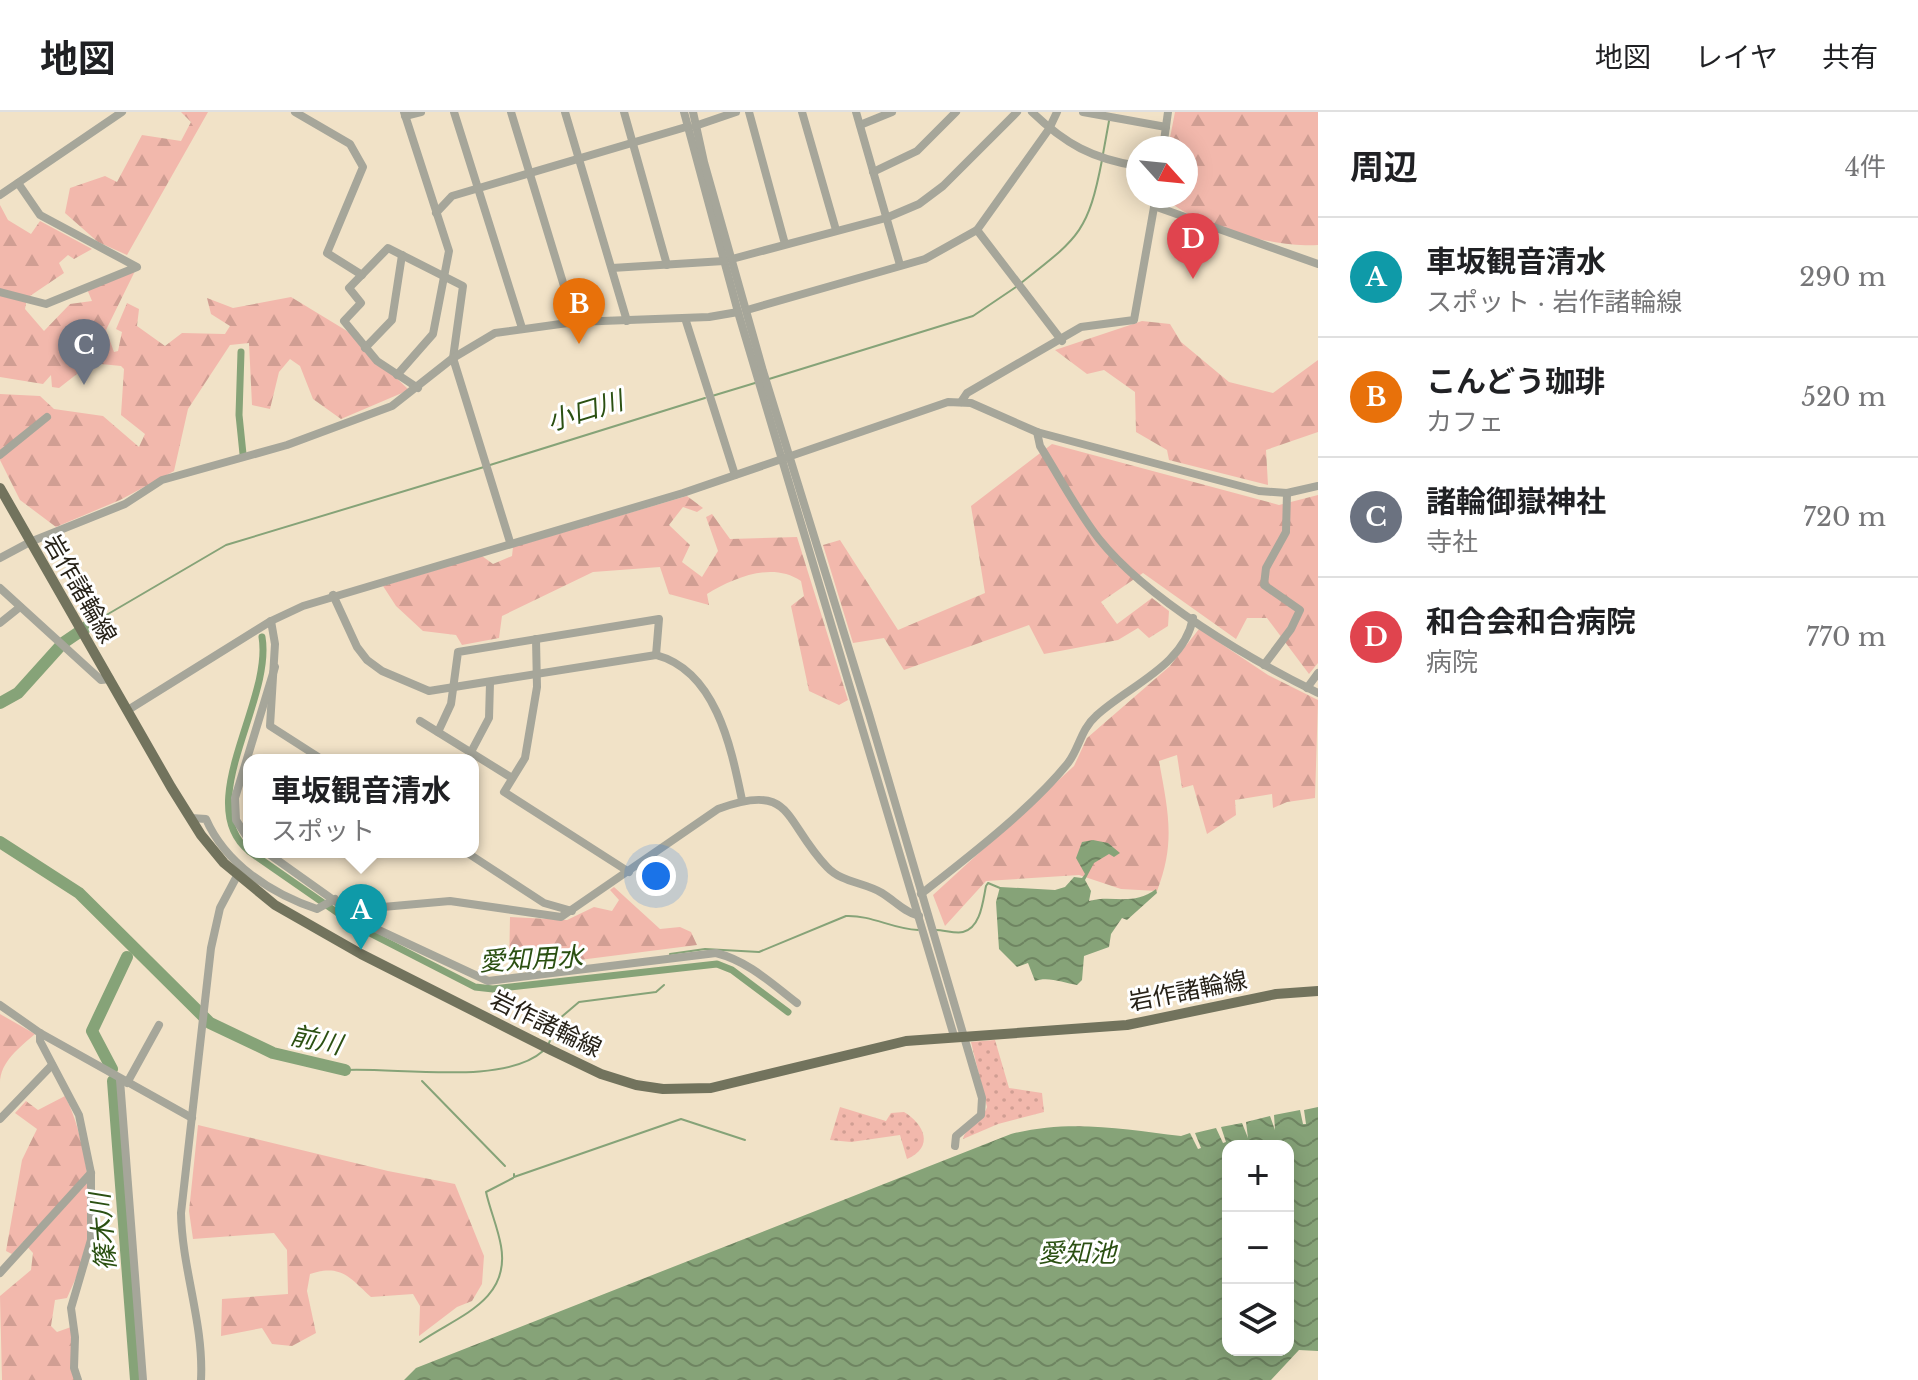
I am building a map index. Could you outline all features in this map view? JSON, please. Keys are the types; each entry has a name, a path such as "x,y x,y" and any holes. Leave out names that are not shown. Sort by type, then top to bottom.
{"main road":[{"name":"岩作諸輪線","path":"0,488 191,818 237,876 275,905 361,954 546,1048 625,1082 663,1089 696,1089 734,1084 906,1041 1127,1025 1276,994 1318,991"}],"street":[{"path":"0,195 122,112"},
{"path":"295,112 350,144 363,167 327,253 362,275"},
{"path":"397,375 433,334 449,251 405,114 421,112"},
{"path":"454,112 522,328"},
{"path":"511,112 575,322"},
{"path":"565,112 627,321"},
{"path":"624,112 667,265"},
{"path":"684,112 759,372 921,894 958,1036"},
{"path":"690,126 693,112"},
{"path":"436,213 452,196 736,112"},
{"path":"749,112 785,244"},
{"path":"802,112 836,230"},
{"path":"856,112 900,265"},
{"path":"860,125 892,112"},
{"path":"873,172 917,151 956,112"},
{"path":"612,268 728,260 886,218 929,199 1017,112"},
{"path":"1032,112 1049,129 1102,160 1126,164"},
{"path":"0,545 4,556 30,542 125,504 162,480 287,445 392,406 453,358 495,333 575,322 685,318 742,311 925,259 977,230 1049,129 1057,112"},
{"path":"1083,112 1166,127"},
{"path":"1165,136 1168,112"},
{"path":"0,292 46,304 137,267 40,215 18,183"},
{"path":"961,402 967,393 1062,341 1081,327 1136,317 1154,208"},
{"path":"1173,208 1318,264"},
{"path":"977,230 1062,341"},
{"path":"418,388 365,348 344,321 361,303 349,288 388,248 463,286 453,358 510,542"},
{"path":"365,348 392,320 402,255"},
{"path":"685,318 735,475"},
{"path":"128,710 271,621 333,595 735,475 922,408 961,402 979,406 1037,432 1259,491 1287,493 1318,486"},
{"path":"0,455 47,417"},
{"path":"1037,432 1040,446 1097,537 1118,561 1193,618 1264,665 1318,693"},
{"path":"785,456 919,916 983,1108 978,1119 956,1136 955,1146"},
{"path":"1264,665 1287,635 1300,610 1264,585 1266,568 1286,532 1287,493"},
{"path":"0,588 101,680 110,679"},
{"path":"333,595 357,647 375,666 429,691 656,655 672,659 695,675 731,743 742,800"},
{"path":"0,623 20,607"},
{"path":"921,894 981,847 1069,762 1093,717 1170,660 1190,633 1193,618"},
{"path":"438,732 449,713 458,652 659,619 656,655"},
{"path":"271,621 275,667 270,726 314,754"},
{"path":"536,639 537,687 525,758 504,792 629,872"},
{"path":"248,754 275,667"},
{"path":"1307,688 1318,673"},
{"path":"471,752 489,718 490,683"},
{"path":"420,721 474,754"},
{"path":"479,757 512,778"},
{"path":"243,772 235,798 236,820 243,831"},
{"path":"349,910 450,901 561,917 718,809 742,800 768,798 781,806 829,869 847,880 880,892 909,914 919,916"},
{"path":"191,818 206,819 211,834 245,870 284,895 317,909 335,899"},
{"path":"275,858 370,926 488,981 716,953 735,957 750,966 797,1003"},
{"path":"475,858 544,903 572,911"},
{"path":"201,1380 200,1337 181,1246 181,1213 202,1016 216,923 237,876"},
{"path":"0,1005 40,1033 123,1082 192,1118"},
{"path":"143,1380 123,1082 159,1025"},
{"path":"40,1033 52,1065 79,1115 91,1173 91,1240 71,1308 74,1368 78,1380"},
{"path":"0,1119 52,1065"},
{"path":"0,1273 11,1257 91,1173"},
{"path":"0,1257 11,1257"}],"green space":[{"path":"181,112 208,112 127,255 98,242 65,213 70,188 105,176 117,182 142,135 181,141 191,122"},
{"path":"1175,112 1318,112 1318,245 1281,243 1236,233 1179,208 1198,208 1198,136 1170,136"},
{"path":"0,205 8,220 31,234 40,221 92,249 74,259 68,255 59,263 64,273 27,298 25,309 44,331 70,304 92,301 87,289 135,271 106,330 114,352 118,351 122,332 116,329 127,303 139,309 137,326 165,346 182,333 225,334 230,326 211,314 207,298 233,308 291,297 347,331 409,390 341,419 313,399 300,366 290,359 279,372 270,409 252,405 249,343 230,345 188,409 174,471 120,500 56,527 20,500 0,460 0,394 40,396 54,409 103,416 139,447 145,434 121,415 124,369 121,366 91,363 59,388 52,387 51,375 43,384 0,377"},
{"path":"1142,321 1170,324 1181,342 1229,382 1273,393 1318,360 1318,432 1266,450 1268,485 1169,460 1167,450 1136,432 1135,392 1104,370 1087,374 1055,350"},
{"path":"1052,444 1279,505 1318,495 1318,663 1309,674 1267,618 1247,618 1236,639 1143,573 1101,602 1117,624 1152,598 1169,611 1168,626 1149,638 1138,628 1118,640 1044,654 1029,625 904,670 884,638 853,643 823,545 840,540 898,630 985,593 971,506"},
{"path":"687,496 703,508 697,512 683,507 669,525 690,545 682,562 702,577 718,551 706,517 712,514 730,539 797,537 848,700 839,705 809,691 791,606 804,596 801,581 778,572 753,574 729,582 707,594 709,605 669,594 660,567 593,572 502,616 499,638 462,645 456,635 423,631 396,606 383,586 482,556 493,564 512,556 513,547"},
{"path":"1199,629 1268,675 1318,700 1315,798 1287,802 1273,808 1272,794 1235,800 1236,815 1207,834 1193,785 1182,788 1177,755 1159,761 1167,811 1168,842 1157,891 1121,889 1079,875 986,881 945,926 933,895 1074,766 1087,738 1170,666"},
{"path":"614,887 660,929 680,927 691,932 697,945 509,969 510,917 567,920 594,907 612,911 619,900 610,890"},
{"path":"0,1014 35,1034 7,1062 0,1083"},
{"path":"995,1040 1009,1088 1042,1093 1044,1112 998,1124 963,1139 987,1107 971,1042"},
{"path":"65,1096 83,1148 90,1210 83,1259 67,1298 55,1300 51,1326 57,1332 71,1327 74,1380 2,1380 0,1296 31,1270 33,1253 23,1242 12,1254 6,1251 22,1160 37,1129 15,1113 26,1101 38,1110"},
{"path":"840,1107 886,1121 891,1113 904,1112 921,1129 924,1142 916,1154 907,1159 900,1135 851,1142 830,1140"},
{"path":"198,1125 455,1184 484,1256 482,1284 472,1301 457,1307 419,1336 420,1306 413,1294 371,1297 344,1274 321,1271 310,1274 307,1291 316,1333 292,1346 272,1344 262,1328 221,1336 222,1299 288,1294 287,1250 274,1233 193,1239 189,1211"}],"water":[{"path":"1093,840 1108,843 1120,853 1114,857 1109,854 1094,863 1085,880 1091,891 1089,901 1131,899 1156,889 1157,893 1127,920 1122,918 1111,934 1109,947 1084,956 1082,980 1077,985 1051,980 1035,981 1028,963 1017,967 999,949 996,902 1000,887 1055,890 1065,887 1074,877 1082,878 1085,874 1076,858 1082,842"},
{"name":"愛知池","path":"1318,1107 1318,1351 1299,1350 1294,1355 1294,1140 1225,1140 1221,1127 1242,1123 1248,1138 1246,1122 1270,1116 1275,1130 1274,1115 1300,1110 1303,1124 1306,1124 1304,1110"},
{"name":"愛知池","path":"1075,1126 1181,1136 1190,1133 1198,1149 1201,1148 1195,1133 1216,1128 1222,1141 1222,1356 1293,1356 1271,1380 404,1380 416,1368 1011,1134"}],"waterway":[{"name":"小口川","path":"1103,154 1109,121"},
{"name":"小口川","path":"1021,283 1056,255 1078,232 1091,204 1102,160"},
{"name":"小口川","path":"769,379 973,316 1016,287"},
{"name":"愛知用水","path":"241,352 239,415 243,454"},
{"name":"小口川","path":"712,396 755,383"},
{"name":"小口川","path":"490,465 705,398"},
{"name":"小口川","path":"91,624 226,545 484,467"},
{"name":"小口川","path":"0,703 18,693 63,643 91,624"},
{"name":"愛知用水","path":"243,843 234,831 229,807 231,780 257,691 262,637"},
{"name":"前川","path":"0,842 79,893 210,1023 273,1053 345,1070"},
{"name":"愛知用水","path":"259,858 358,927 475,987 493,989 717,964 732,970 788,1012"},
{"name":"前川","path":"936,930 960,932 969,929 980,913 988,883 1000,888"},
{"name":"前川","path":"670,954 705,949 759,952 846,916 918,930"},
{"name":"篠木川","path":"112,1069 92,1031 127,957"},
{"name":"前川","path":"549,1043 559,1019 579,1002 656,992 664,985"},
{"name":"前川","path":"345,1070 477,1072 525,1062 543,1051"},
{"name":"篠木川","path":"113,1081 136,1380"},
{"path":"422,1081 505,1166"},
{"path":"514,1174 514,1177 681,1119 745,1140"},
{"path":"420,1342 477,1306 497,1281 502,1265 501,1246 486,1192 513,1178"}],"place":[{"name":"和合会和合病院","path":"1193,279"},
{"name":"こんどう珈琲","path":"579,344"},
{"name":"諸輪御嶽神社","path":"84,385"},
{"name":"車坂観音清水","path":"361,950"}]}
